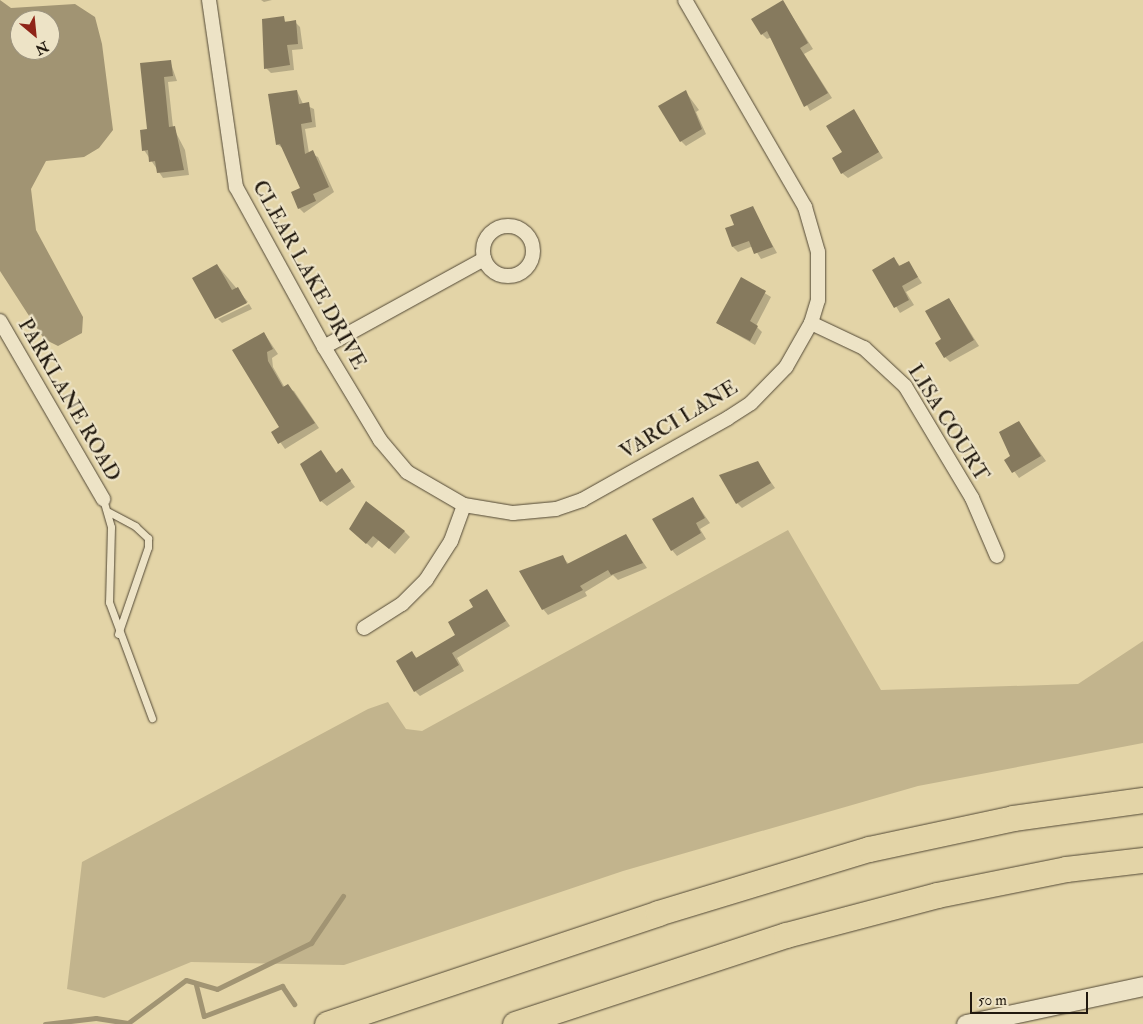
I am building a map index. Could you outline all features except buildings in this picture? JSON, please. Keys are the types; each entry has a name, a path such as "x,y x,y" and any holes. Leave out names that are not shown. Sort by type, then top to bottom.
{"highway":[{"path":"327,1024 658,913 869,849 1013,818 1143,800"},
{"path":"515,1024 786,935 937,895 1066,869 1143,860"}],"street":[{"name":"CLEAR LAKE DRIVE","path":"209,0 236,187 324,347 388,451 418,481 450,499"},
{"name":"VARCI LANE","path":"450,499 464,505 528,513 582,500 751,403 786,367 811,323 818,300 818,261 805,207 688,1"},
{"path":"324,347 484,259"},
{"name":"PARKLANE ROAD","path":"0,322 103,499"},
{"name":"LISA COURT","path":"811,323 870,352 905,386 972,498 997,556"},
{"path":"364,628 402,604 426,580 451,541 464,505"},
{"path":"966,1024 1143,986"}],"lane":[{"path":"103,499 109,512 106,588 118,634 152,718"},
{"path":"109,512 135,526 148,538 148,547 118,634"}],"shaded area":[{"path":"0,0 11,8 75,4 95,17 102,44 113,130 99,148 84,157 46,161 31,189 36,230 83,317 82,333 58,346 44,339 0,271"},
{"path":"788,530 881,690 1078,684 1143,641 1143,743 918,786 623,871 344,965 191,962 104,998 67,989 82,862 368,709 388,702 406,729 422,731"}],"waterway":[{"path":"45,1024 96,1018 128,1023 186,980 217,989 311,943 343,896"},
{"path":"196,985 204,1016 282,986 294,1004"}]}
